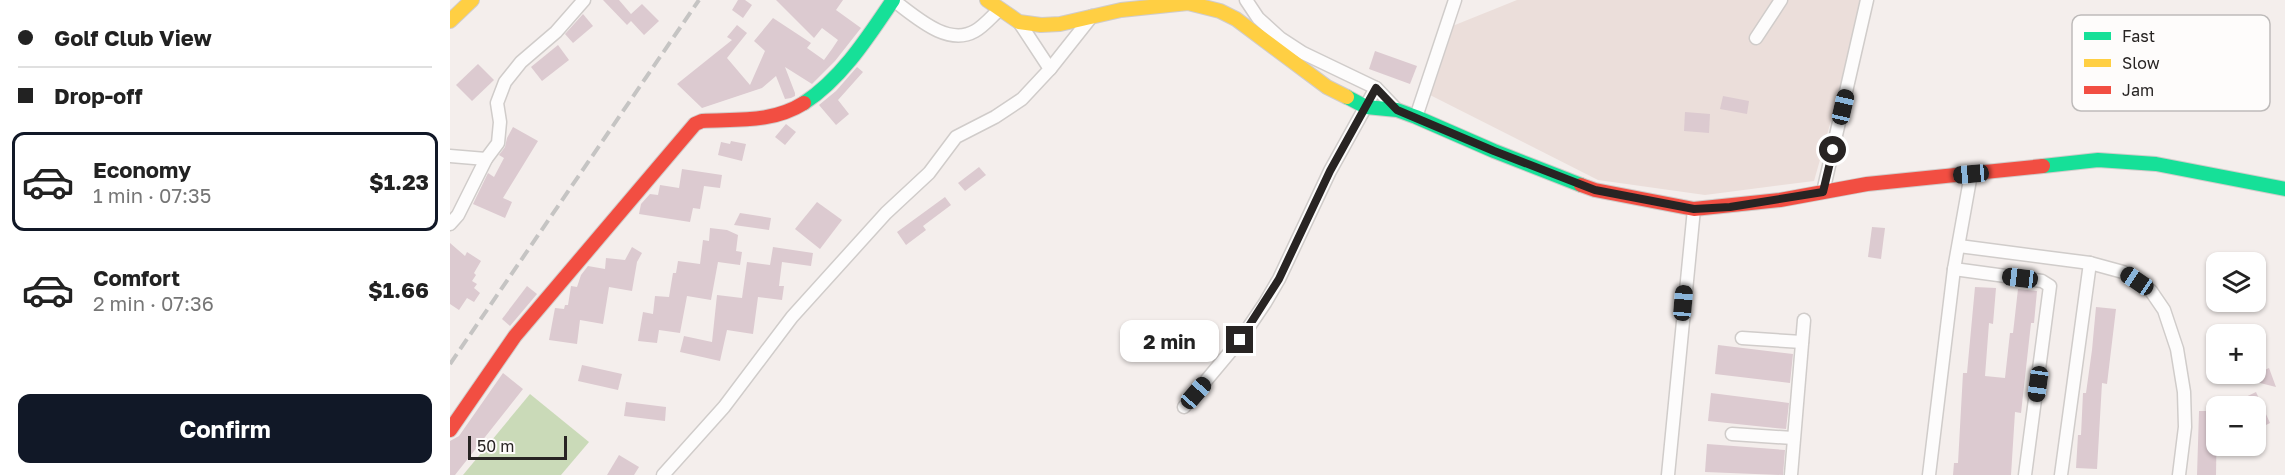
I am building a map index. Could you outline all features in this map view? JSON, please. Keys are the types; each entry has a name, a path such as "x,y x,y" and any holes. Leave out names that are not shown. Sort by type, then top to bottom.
{"street":[{"path":"450,21 471,0"},
{"path":"450,224 458,215 486,159 498,143 500,122 497,103 505,82 521,62 556,32 584,0"},
{"path":"450,430 515,336 695,124 702,121 776,117 803,103 840,72 860,48 893,0 947,35 962,35 975,31 1000,9"},
{"path":"987,0 1019,22 1050,69"},
{"path":"1121,10 1143,0"},
{"path":"1236,19 1246,0 1258,18 1328,87 1366,107 1397,110 1595,190 1694,209 1730,207 1867,184 2098,160 2156,164 2285,189"},
{"path":"1416,117 1455,0"},
{"path":"1756,38 1782,0"},
{"path":"1823,192 1867,0"},
{"path":"1019,22 1041,25 1060,24 1121,10 1200,3 1236,19 1264,42 1300,59 1376,88 1397,110"},
{"path":"663,475 724,407 792,318 886,213 929,173 956,137 995,117 1022,99 1050,69 1092,16"},
{"path":"1184,407 1240,340 1265,303 1279,279 1330,171 1376,88"},
{"path":"450,156 486,159"},
{"path":"1929,475 1954,269 1971,174"},
{"path":"1668,475 1694,209"},
{"path":"1959,246 2090,263 2123,272 2151,291 2164,310 2177,349 2184,392 2185,427 2180,475"},
{"path":"2061,475 2090,263"},
{"path":"1954,269 2042,281 2050,286 2025,475"},
{"path":"1791,475 1804,320"},
{"path":"1742,338 1802,342"},
{"path":"1732,434 1793,438"}],"shaded area":[{"path":"1517,0 1865,0 1814,181 1705,195 1598,180 1430,95 1450,27"}],"green space":[{"path":"530,394 589,442 561,475 463,475"}],"building":[{"path":"603,0 619,0 631,14 642,4 659,21 644,35 631,21 627,25"},
{"path":"738,0 745,0 752,5 743,18 732,10"},
{"path":"776,0 843,0 836,10 861,28 835,61 812,84 785,67 795,96 785,99 776,76 762,88 702,108 677,84 732,40 727,37 737,25 747,33 727,58 750,85 765,51 754,41 773,18 811,43 807,48 824,60 832,49 838,40 822,28 814,38"},
{"path":"583,14 593,26 573,43 565,34"},
{"path":"558,45 569,60 542,81 531,67"},
{"path":"1375,51 1417,66 1410,84 1369,69"},
{"path":"478,64 494,80 472,101 456,85"},
{"path":"857,67 863,72 838,100 849,114 836,125 819,105 836,91"},
{"path":"1723,96 1749,101 1747,114 1720,109"},
{"path":"1685,112 1710,114 1709,133 1684,131"},
{"path":"786,124 796,132 785,145 775,137"},
{"path":"513,127 538,141 503,198 512,202 505,218 473,204 488,173 494,177 504,158 499,155"},
{"path":"731,141 746,144 742,161 718,155 721,142 730,144"},
{"path":"979,167 986,175 965,191 958,183"},
{"path":"682,169 722,175 720,188 704,186 700,209 693,208 690,222 639,214 641,204 650,194 658,195 660,185 679,188"},
{"path":"945,197 951,205 923,226 926,230 906,245 897,232"},
{"path":"817,202 842,220 820,249 795,229"},
{"path":"740,213 771,218 769,230 734,225"},
{"path":"1872,227 1885,228 1881,259 1868,257"},
{"path":"710,228 727,230 738,235 736,251 742,252 740,265 718,262 711,300 687,296 680,333 659,330 657,343 638,341 643,312 653,314 655,296 669,297 673,273 676,273 678,261 700,264 703,240 709,241"},
{"path":"450,243 465,256 467,252 481,261 472,281 477,284 474,288 480,293 474,302 467,298 459,310 450,304"},
{"path":"632,247 642,253 637,262 632,291 609,287 603,324 580,320 577,344 549,340 555,308 564,309 565,305 568,305 571,286 577,287 581,275 588,266 605,269 606,258 625,260"},
{"path":"773,247 813,253 811,266 782,262 779,286 784,286 782,300 758,297 753,334 727,330 720,361 680,352 684,336 712,342 717,295 742,298 747,262 770,265"},
{"path":"527,286 537,294 510,326 502,319"},
{"path":"1975,287 1996,288 1993,324 1989,323 1985,376 2005,378 2018,289 2037,291 2021,413 2015,412 2011,475 1953,475 1954,463 1958,463 1963,373 1967,373"},
{"path":"2096,307 2116,309 2107,384 2102,383 2097,469 2076,468 2078,435 2081,435 2083,393 2086,393"},
{"path":"1718,345 1793,354 1790,383 1715,374"},
{"path":"582,365 622,374 618,390 578,381"},
{"path":"2269,368 2276,387 2264,384 2266,384 2266,369"},
{"path":"503,373 523,389 455,475 450,475 450,441 459,436"},
{"path":"1711,393 1789,403 1786,429 1708,421"},
{"path":"626,402 666,407 665,421 624,416"},
{"path":"2199,411 2206,411 2206,456 2216,456 2216,475 2197,475"},
{"path":"1707,444 1785,450 1783,475 1705,472"},
{"path":"619,455 639,467 634,475 607,475"}],"railway":[{"path":"450,364 699,0"}],"traffic: fast":[{"path":"804,103 818,93 842,69 893,0"},
{"path":"1347,97 1366,107 1397,110 1416,117 1581,185"},
{"path":"2043,166 2098,160 2156,164 2285,189"}],"traffic: slow":[{"path":"450,21 472,0"},
{"path":"987,0 1019,22 1041,25 1060,24 1121,10 1188,3 1220,11 1236,19 1327,87 1347,97"}],"traffic: jam":[{"path":"450,430 515,336 695,124 702,121 767,117 804,103"},
{"path":"1581,185 1595,190 1694,209 1780,200 1867,184 2043,166"}],"route":[{"path":"1240,340 1279,279 1330,171 1376,88 1397,110 1595,190 1694,209 1730,207 1823,192 1833,150"}]}
